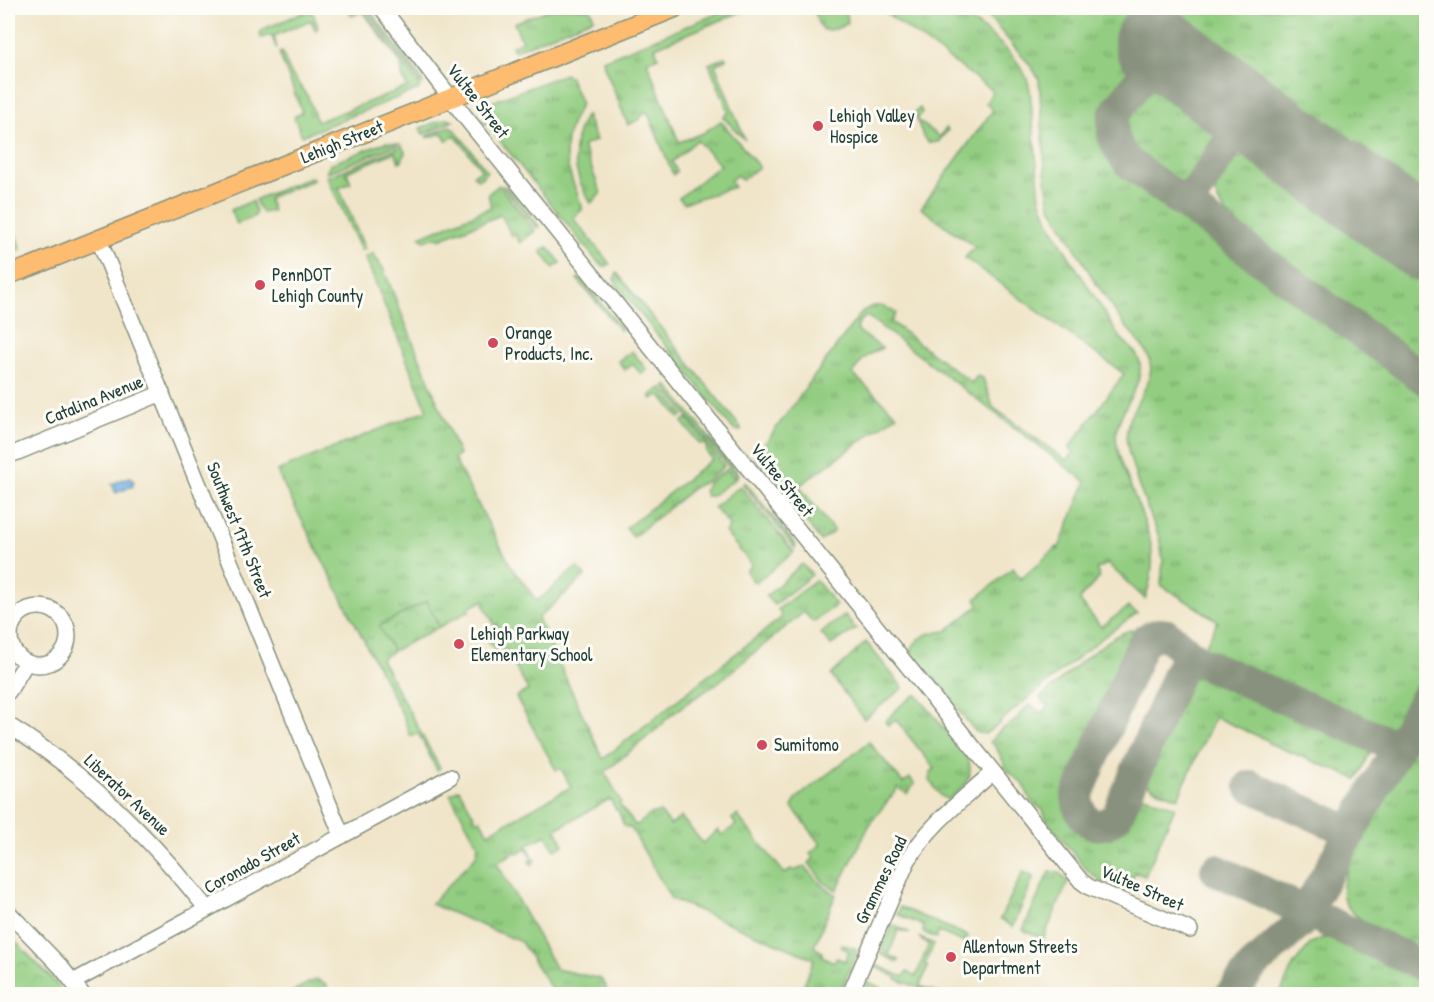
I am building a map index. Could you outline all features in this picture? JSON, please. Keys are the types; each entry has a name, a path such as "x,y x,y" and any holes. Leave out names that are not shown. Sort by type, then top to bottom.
{"main road":[{"name":"Lehigh Street","path":"8,274 99,240 675,8"},
{"path":"8,288 30,267"}],"street":[{"name":"Vultee Street","path":"382,8 451,99 1081,881 1089,887 1190,930"},
{"name":"Southwest 17th Street","path":"99,240 342,836"},
{"name":"Catalina Avenue","path":"8,456 162,393"},
{"path":"8,692 26,663"},
{"name":"Liberator Avenue","path":"8,725 53,756 110,802 145,835 207,909"},
{"name":"Grammes Road","path":"850,994 907,862 916,848 935,826 993,772"},
{"name":"Coronado Street","path":"77,988 207,909 450,777"},
{"path":"8,912 36,940 77,988"}],"green space":[{"path":"347,8 362,8 420,85 419,89 302,136 294,117 302,112 279,53 282,52 290,72 308,97 317,122 407,87 402,76 401,63 362,11 352,16"},
{"path":"365,8 368,8 422,79 423,85"},
{"path":"553,8 590,8 594,18 514,51 512,46 522,41 514,23"},
{"path":"731,8 751,8 655,47 658,57 647,62 679,142 703,133 721,121 759,167 742,180 737,175 730,181 734,187 684,203 679,198 720,165 697,140 672,162 677,171 673,175 648,113 644,112 640,119 628,125 603,60"},
{"path":"814,8 838,8 847,14 848,23 836,29 824,30 818,23"},
{"path":"879,8 964,8 970,18 1014,57 1024,72 1030,90 1040,199 1047,216 1117,334 1139,360 1139,379 1120,418 1116,438 1120,458 1145,523 1152,551 1150,581 1145,599 1108,564 1096,569 1100,577 1080,601 1101,627 1128,607 1137,613 1098,641 985,734 976,732 911,652 913,646 927,634 946,631 979,605 976,599 1013,568 1021,579 1057,547 1058,550 1086,482 867,316 859,322 857,330 882,348 865,358 853,374 897,415 799,486 834,531 821,541 755,457 860,314 874,306 882,306 896,313 891,322 972,383 977,376 983,378 993,407 1067,461 1074,452 1069,448 1124,374 965,258 975,247 921,208 993,110 986,103 993,91"},
{"path":"982,8 1426,8 1426,219 1165,28 1114,97 1104,119 1102,131 1104,143 1110,155 1121,168 1426,392 1426,676 1401,723 1385,729 1377,728 1202,653 1218,621 1161,585 1163,560 1159,537 1139,487 1126,437 1129,419 1148,382 1151,369 1149,358 1094,280 1050,205 1046,181 1039,79 1031,66"},
{"path":"307,11 313,13 317,29 315,30 311,20 274,36 277,49 271,35 261,38 260,33 264,29"},
{"path":"725,57 726,59 715,65 745,140 723,117 729,112 709,64"},
{"path":"565,74 570,78 581,104 573,119 566,143 571,178 582,206 582,210 573,218 610,264 605,267 600,265 483,120 489,103"},
{"path":"1159,85 1184,92 1220,118 1223,123 1221,134 1186,182 1170,178 1148,161 1134,148 1126,134 1129,116 1135,105 1145,93"},
{"path":"920,108 922,112 917,120 940,137 946,128 948,130 938,142 929,143 924,138 914,113"},
{"path":"586,115 596,140 583,146 601,193 591,203 580,182 575,160 577,137"},
{"path":"442,120 453,121 423,134 420,128"},
{"path":"450,126 487,171 481,178 477,179 473,175 482,170 455,135 447,141 442,133 428,138 426,136"},
{"path":"386,142 399,144 326,173 330,164"},
{"path":"402,146 405,152 402,161 399,162 395,152 347,172 351,183 339,188 365,249 361,250 327,177"},
{"path":"1255,153 1291,171 1426,270 1426,365 1245,232 1224,211 1217,198 1216,188 1222,172 1236,159"},
{"path":"311,177 314,180 270,197 273,211 262,213 255,200"},
{"path":"499,185 535,231 520,243 515,234 512,236 501,215 439,239 437,237 424,241 420,237 491,207 488,194"},
{"path":"502,185 510,190 540,227 537,228"},
{"path":"252,201 255,216 237,224 231,210"},
{"path":"8,216 21,249 8,254"},
{"path":"548,247 561,263 553,268 541,251"},
{"path":"373,254 383,268 459,455 454,459 511,566 537,601 577,567 585,576 538,618 603,759 782,617 778,609 816,580 836,605 813,622 804,612 715,685 664,721 605,772 621,802 619,804 636,826 651,814 660,812 671,825 681,817 703,843 718,830 722,835 736,825 732,819 737,815 785,874 791,869 795,871 805,866 822,886 836,894 814,947 822,952 822,956 833,962 837,958 845,961 849,951 841,947 841,944 857,949 839,994 827,994 804,984 814,959 671,899 631,828 624,826 618,810 610,799 556,829 564,845 555,850 546,835 527,845 535,861 533,865 529,862 532,857 527,848 519,853 514,852 497,863 556,969 601,979 606,986 606,994 589,991 578,994 555,994 521,942 431,904 476,856 478,845 450,794 459,789 477,821 480,819 488,833 571,787 561,769 556,770 516,697 528,690 505,648 496,652 488,640 501,633 484,605 486,603 484,600 439,627 427,601 380,626 393,651 381,659 440,768 437,770 418,733 410,736 404,718 277,471 427,410 365,257"},
{"path":"617,273 741,428 741,431 734,430 617,285 614,279"},
{"path":"580,277 622,329 620,330 577,279"},
{"path":"632,351 647,370 641,374 633,364 625,370 618,361"},
{"path":"667,385 738,473 737,477 664,387"},
{"path":"661,388 683,415 679,418 660,394 651,398 651,395"},
{"path":"687,418 724,466 633,537 626,528 712,459 704,444 700,444 682,422"},
{"path":"727,469 735,479 711,496 706,496 704,490 709,482"},
{"path":"745,482 796,545 795,548 743,484"},
{"path":"740,486 794,552 757,582 753,581 746,571 752,565 725,532 730,526 714,507"},
{"path":"802,564 812,575 774,605 766,596"},
{"path":"427,601 439,627 393,651 379,626"},
{"path":"845,615 856,629 831,645 821,633"},
{"path":"1131,630 1141,634 1070,803 1071,811 1079,822 1112,838 1134,789 1141,795 1175,807 1145,876 1135,872 1126,893 1114,888 1119,882 1118,877 1114,876 1103,883 1087,870 1046,820 1043,810 1031,802 1024,785 1008,771 996,747 990,742 1003,727 1005,728 1018,718 1030,705 1042,713 1049,706 1040,698 1097,649"},
{"path":"866,642 903,688 864,719 831,675"},
{"path":"1210,674 1363,739 1369,744 1370,753 1357,779 1268,743 1267,740 1215,717 1178,798 1154,789 1139,778 1178,685 1190,675"},
{"path":"915,695 968,758 969,777 963,787 948,800 941,796 929,780 931,772 935,769 896,720 888,725 885,722 900,706"},
{"path":"1426,720 1426,951 1378,930 1355,915 1347,906 1343,890 1348,870 1345,867 1402,770 1401,766"},
{"path":"869,742 903,783 910,778 915,784 907,794 898,788 871,822 837,890 824,883 809,863 814,858 810,853 821,844 792,807 797,798"},
{"path":"1023,872 1034,877 1013,927 1000,919"},
{"path":"1050,872 1059,872 1068,882 1043,939 1023,930"},
{"path":"900,907 968,936 965,943 939,932 936,938 923,932 924,926 897,914"},
{"path":"893,925 910,933 898,930 889,955 899,960 898,962 880,954"},
{"path":"8,934 55,982 64,994 8,994"},
{"path":"920,938 934,944 925,965 928,967 920,986 941,994 935,994 896,979 874,966 877,965 903,977 907,972 916,976 929,944"},
{"path":"1322,938 1362,945 1426,972 1426,994 1280,994 1294,963 1311,943"},
{"path":"316,979 327,985 326,993 331,994 291,994 295,990"},
{"path":"868,982 890,992 890,994 881,989 878,994 863,994"}],"water":[{"path":"130,477 134,482 133,486 116,493 112,484"}],"taxiway":[{"path":"1163,49 1115,113 1113,119 1113,135 1118,148 1129,163 1426,380"},
{"path":"1187,205 1249,112"},
{"path":"1198,661 1183,666 1178,674 1117,816 1110,822 1102,824 1090,822 1081,812 1077,796 1141,647 1146,639 1159,634 1167,635 1198,661 1398,747"},
{"path":"1231,994 1252,967 1299,924 1426,697"},
{"path":"1250,786 1351,832"},
{"path":"1216,870 1426,967"}],"runway":[{"path":"1154,42 1426,242"}],"place":[{"name":"Lehigh Valley Hospice","path":"818,126"},
{"name":"PennDOT Lehigh County","path":"260,285"},
{"name":"Orange Products, Inc.","path":"493,343"},
{"name":"Lehigh Parkway Elementary School","path":"459,644"},
{"name":"Sumitomo","path":"762,745"},
{"name":"Allentown Streets Department","path":"951,957"}]}
